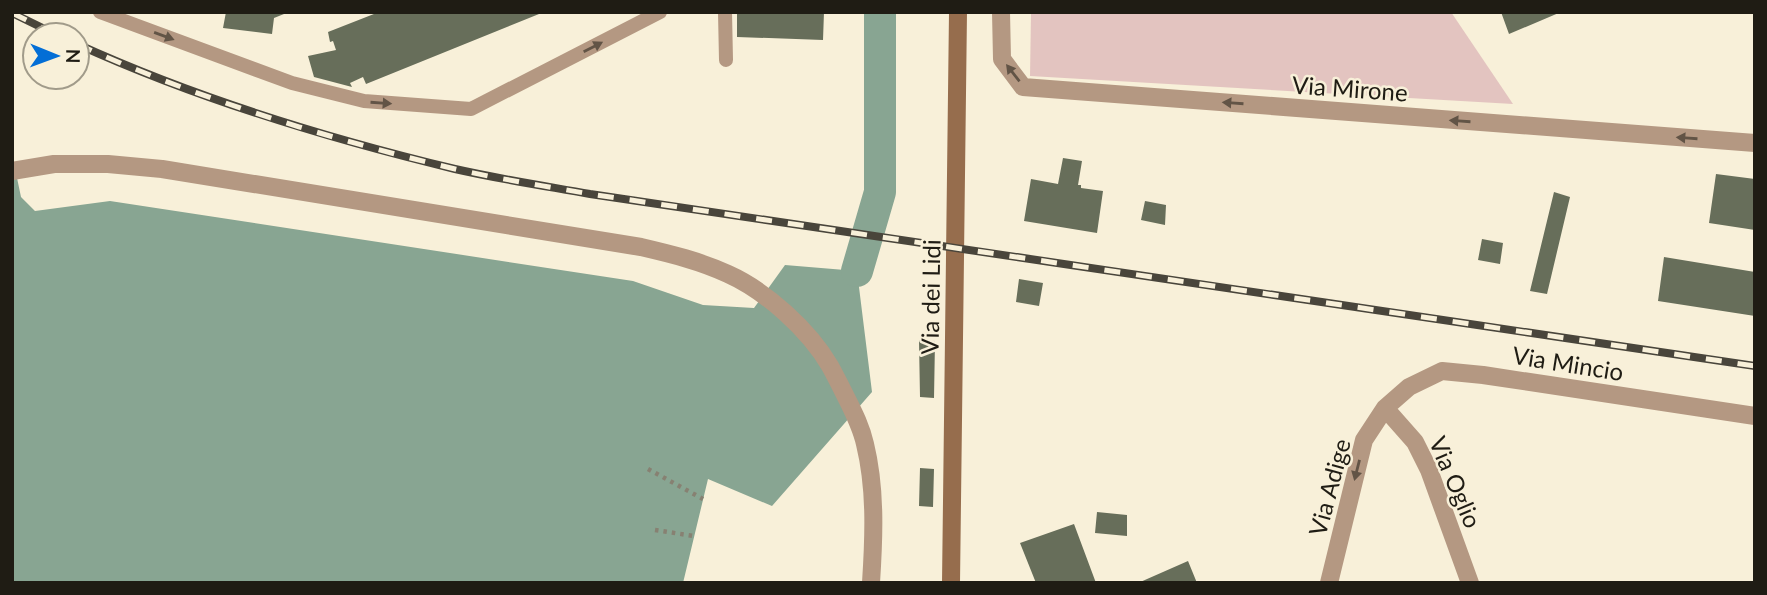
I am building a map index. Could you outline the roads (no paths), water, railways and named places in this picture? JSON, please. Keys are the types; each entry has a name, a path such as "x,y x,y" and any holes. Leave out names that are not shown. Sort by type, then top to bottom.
{"main road":[{"name":"Via dei Lidi","path":"951,583 958,12"}],"street":[{"name":"Via Mirone","path":"1001,12 1002,59 1023,87 1755,143"},
{"path":"12,171 54,164 108,164 175,171 641,247 688,258 729,274 769,298 800,328 829,364 856,417 865,444 872,488 874,532 871,583"},
{"name":"Via Mincio","path":"1385,408 1409,387 1442,371 1755,416"},
{"name":"Via Adige","path":"1329,583 1364,440 1385,408"},
{"name":"Via Oglio","path":"1385,408 1415,442 1429,470 1470,583"}],"lane":[{"path":"100,12 292,83 364,102 471,109 660,12"},
{"path":"725,12 726,60"}],"waterway":[{"path":"857,271 880,192 880,12"}],"railway":[{"path":"12,13 28,21"},
{"path":"91,50 263,116 359,144 488,176 590,194 1755,366"}]}
